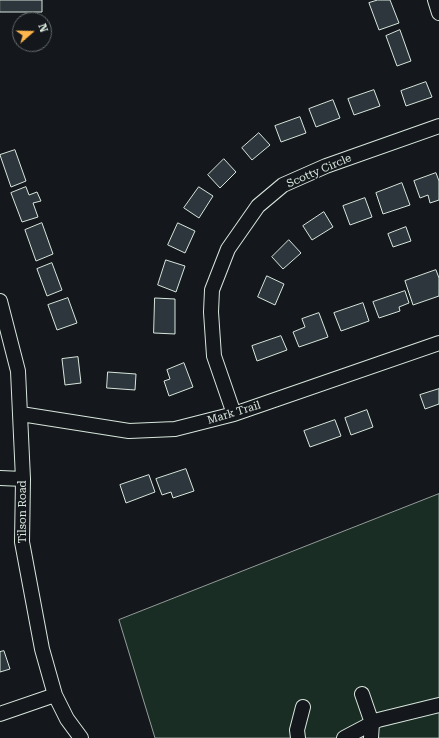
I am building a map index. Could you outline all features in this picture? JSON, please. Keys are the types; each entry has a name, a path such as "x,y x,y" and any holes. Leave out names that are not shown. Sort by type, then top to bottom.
{"street":[{"path":"434,0 439,13"},
{"name":"Scotty Circle","path":"234,414 214,356 211,312 212,290 228,249 253,212 258,206 284,185 326,166 439,126"},
{"name":"Tilson Road","path":"0,301 18,371 23,479 22,542 42,649 55,694 67,719 81,738"},
{"name":"Mark Trail","path":"21,414 129,431 175,429 234,414 439,343"},
{"path":"0,478 23,479"},
{"path":"0,714 55,694"},
{"path":"362,694 372,723 371,738"},
{"path":"344,738 378,720 439,705"},
{"path":"298,738 297,730 303,707"}],"green space":[{"path":"439,494 439,738 155,738 119,620"}],"building":[{"path":"0,0 42,0 42,12 0,12"},
{"path":"378,0 390,0 399,23 379,30 369,3"},
{"path":"400,30 411,61 397,66 386,36"},
{"path":"426,82 432,97 406,106 401,91"},
{"path":"374,90 380,106 354,115 348,99"},
{"path":"333,100 340,118 316,127 309,109"},
{"path":"300,117 306,133 281,142 275,126"},
{"path":"259,133 270,145 252,160 242,148"},
{"path":"15,150 26,181 11,187 0,155"},
{"path":"224,159 236,172 220,188 208,175"},
{"path":"436,173 439,181 439,200 430,203 428,195 420,198 414,181"},
{"path":"402,183 410,205 383,214 376,193"},
{"path":"26,187 29,195 37,192 41,201 33,203 38,217 22,222 11,193"},
{"path":"199,187 213,196 199,218 184,208"},
{"path":"365,198 372,217 350,225 343,206"},
{"path":"324,212 333,227 312,240 303,226"},
{"path":"42,223 53,254 36,261 25,230"},
{"path":"178,223 195,231 185,253 168,245"},
{"path":"406,227 411,241 393,247 388,234"},
{"path":"289,240 301,253 283,269 272,257"},
{"path":"166,260 185,266 176,292 158,285"},
{"path":"52,263 62,290 47,296 37,269"},
{"path":"436,270 439,278 439,296 413,305 405,281"},
{"path":"267,276 284,284 275,305 258,297"},
{"path":"405,291 409,303 399,307 400,311 379,318 373,302"},
{"path":"68,298 77,323 57,330 48,305"},
{"path":"155,298 175,299 175,334 154,333"},
{"path":"363,303 369,321 341,331 334,313"},
{"path":"319,313 328,337 299,347 293,332 305,327 302,319"},
{"path":"281,336 287,350 257,361 252,346"},
{"path":"78,357 81,383 65,385 62,359"},
{"path":"184,363 193,387 169,396 164,381 170,379 167,370"},
{"path":"108,372 136,374 135,390 107,388"},
{"path":"439,389 439,404 425,409 420,395"},
{"path":"367,410 373,427 351,435 345,418"},
{"path":"335,420 341,436 310,447 304,431"},
{"path":"186,469 194,491 173,498 171,492 162,495 156,479"},
{"path":"149,475 155,492 126,503 120,485"},
{"path":"4,651 10,669 0,672 0,652"}]}
